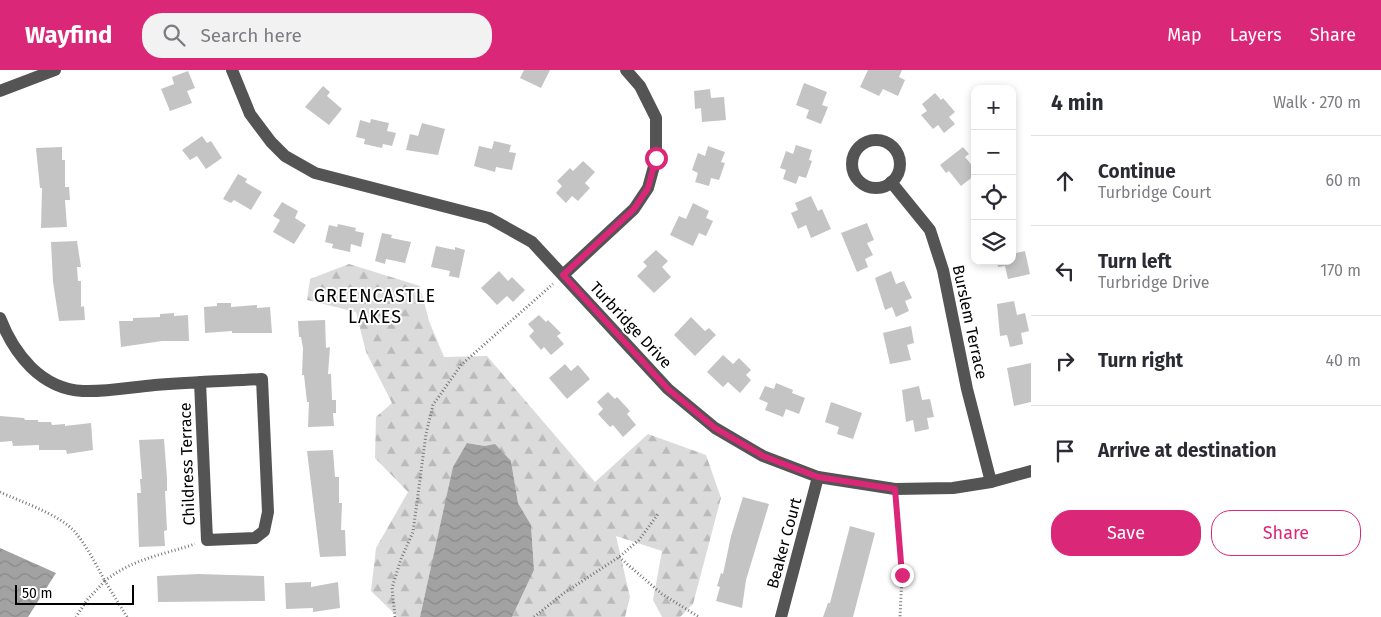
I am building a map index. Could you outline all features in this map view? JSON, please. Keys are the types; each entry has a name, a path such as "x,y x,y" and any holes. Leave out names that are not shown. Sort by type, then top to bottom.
{"street":[{"path":"0,91 55,70"},
{"name":"Turbridge Drive","path":"232,70 250,114 271,142 285,156 315,172 489,218 532,242 668,389 715,428 763,456 818,477 895,489 953,488 991,482 1031,471"},
{"path":"563,275 634,209 648,188 656,158 656,118 640,86 626,70"},
{"name":"Burslem Terrace","path":"891,182 930,230 933,238 943,270 966,389 991,482"},
{"name":"Childress Terrace","path":"0,318 16,352 37,374 64,386 83,391 200,382 262,378 268,512 264,531 255,538 207,540 200,382"},
{"name":"Beaker Court","path":"781,617 818,477"}],"path":[{"path":"395,617 392,588 401,559 414,532 426,434 433,405 461,365 563,275"},
{"path":"895,489 902,575 900,617"},
{"path":"0,492 38,509 74,531 127,617"},
{"path":"534,617 564,593 619,557 639,540 658,514"},
{"path":"76,617 87,600 121,568 207,540"},
{"path":"619,557 662,594 699,617"}],"green space":[{"path":"349,264 420,286 429,321 444,357 487,356 595,482 648,434 706,455 721,498 693,604 680,617 662,617 653,600 662,551 616,536 630,597 625,617 512,617 534,570 531,525 518,503 511,461 485,446 468,443 431,568 420,617 398,617 371,591 376,548 408,492 375,458 376,417 392,403 366,352 356,312 307,300 310,279"}],"water":[{"path":"467,443 485,446 495,444 511,461 518,503 531,525 534,570 512,617 420,617 453,467"},
{"path":"0,548 56,573 28,617 0,617"}],"building":[{"path":"524,70 550,70 541,88 520,78"},
{"path":"868,70 902,70 899,77 905,80 898,96 883,89 879,96 860,87"},
{"path":"188,71 195,88 187,91 192,103 170,111 161,89 174,84 172,77"},
{"path":"804,83 827,92 822,105 828,107 821,124 806,118 809,110 796,105"},
{"path":"323,86 330,92 327,96 342,109 329,125 305,107"},
{"path":"710,89 711,98 724,97 726,120 702,122 701,108 695,109 694,91"},
{"path":"935,93 941,100 943,98 955,112 949,117 955,124 944,133 938,125 933,129 921,115 927,111 922,104"},
{"path":"371,119 389,123 387,131 396,133 392,146 383,144 382,148 364,144 365,139 356,137 360,120 370,123"},
{"path":"422,123 445,129 438,155 406,150 410,134 418,136"},
{"path":"202,136 207,143 211,141 222,158 206,169 197,156 190,160 182,150"},
{"path":"494,141 511,145 509,152 516,153 512,170 496,167 495,172 474,166 479,146 492,149"},
{"path":"796,145 812,150 809,160 812,161 806,178 799,176 796,184 783,179 786,170 780,168 786,151 793,154"},
{"path":"708,146 725,152 721,162 725,163 719,180 711,178 709,186 695,182 698,173 692,170 698,153 705,156"},
{"path":"62,147 62,160 65,160 65,187 69,187 70,200 65,200 67,227 41,228 42,188 40,188 36,148"},
{"path":"963,147 969,154 965,157 971,164 971,178 961,186 949,171 946,173 940,165"},
{"path":"583,161 595,172 585,183 590,188 578,201 572,196 566,203 556,193 562,186 557,181 570,168 573,171"},
{"path":"238,174 247,179 245,182 262,192 251,210 234,200 231,203 223,199"},
{"path":"811,196 818,211 822,209 831,229 811,238 806,225 798,229 791,213 798,210 795,203"},
{"path":"282,202 298,211 295,218 306,225 294,244 273,232 280,220 273,216"},
{"path":"693,203 709,211 706,218 713,221 706,236 699,233 693,246 670,235 679,216 686,219"},
{"path":"867,223 874,240 867,243 873,255 865,259 868,267 857,272 841,233"},
{"path":"338,224 356,228 355,231 364,233 361,247 351,244 350,252 332,248 333,244 325,242 329,225 337,227"},
{"path":"382,233 392,235 391,238 411,242 405,263 386,259 385,264 375,261"},
{"path":"77,241 81,267 77,267 78,281 81,281 81,307 84,306 85,320 59,321 53,282 51,242"},
{"path":"436,246 455,250 455,247 465,250 459,278 449,276 450,271 431,267"},
{"path":"656,250 668,261 662,267 671,277 654,293 637,276 647,266 643,262"},
{"path":"1025,251 1030,274 1008,279 1005,266 998,267 998,265 1016,265 1016,253"},
{"path":"499,271 508,281 512,277 525,290 513,302 507,296 497,305 481,288"},
{"path":"891,271 896,284 904,281 912,298 905,301 909,311 896,317 892,307 885,310 875,278"},
{"path":"1014,301 1017,315 1025,313 1029,331 1021,333 1023,344 1010,347 1007,335 1000,336 997,304"},
{"path":"217,303 231,303 231,307 257,305 257,308 270,307 272,333 232,333 232,331 205,333 204,307 217,306"},
{"path":"174,313 174,316 188,315 189,341 162,341 121,347 119,321 133,321 133,318 160,317 160,314"},
{"path":"539,315 546,322 548,320 561,333 557,336 564,344 551,355 544,347 541,350 529,336 534,331 528,324"},
{"path":"691,317 705,331 709,328 716,335 695,356 674,335"},
{"path":"325,320 326,348 330,347 328,374 331,374 332,400 336,400 336,413 333,413 334,426 308,427 309,402 307,402 304,375 302,375 303,348 301,337 299,337 298,321"},
{"path":"911,326 914,343 907,345 911,360 890,364 883,333"},
{"path":"723,355 733,364 739,358 751,370 746,375 751,380 740,393 728,382 723,387 707,372"},
{"path":"1031,363 1031,402 1014,406 1007,368"},
{"path":"565,364 571,371 578,365 590,379 567,399 549,378"},
{"path":"776,383 793,390 792,393 805,398 799,414 786,409 783,417 765,410 768,403 759,399 765,386 774,389"},
{"path":"919,386 922,400 930,399 934,417 927,418 929,429 915,432 913,420 906,422 902,390"},
{"path":"608,392 615,399 617,397 630,411 627,414 636,425 623,437 613,425 610,427 598,414 603,409 597,402"},
{"path":"831,402 862,413 853,439 837,434 839,427 825,422"},
{"path":"0,416 38,420 38,422 51,422 52,425 65,424 65,426 91,423 93,450 67,454 66,450 39,450 39,445 13,446 12,441 0,442"},
{"path":"164,439 167,478 167,491 165,491 167,530 164,531 165,546 139,547 137,493 141,493 140,479 142,479 139,440"},
{"path":"333,450 335,477 339,477 339,503 342,503 341,530 345,530 346,556 320,557 307,451"},
{"path":"743,497 769,504 746,580 742,608 716,601 720,587 717,586 721,573 723,574 731,536"},
{"path":"850,526 875,533 853,617 823,617 828,603 830,603"},
{"path":"198,574 264,576 265,601 158,602 157,576"},
{"path":"311,582 311,587 338,582 340,608 313,612 313,608 286,609 285,583"}],"district":[{"name":"GREENCASTLE LAKES","path":"375,306"}],"route":[{"path":"656,158 648,188 634,209 563,275 668,389 715,428 763,456 818,477 895,489 902,575"}]}
